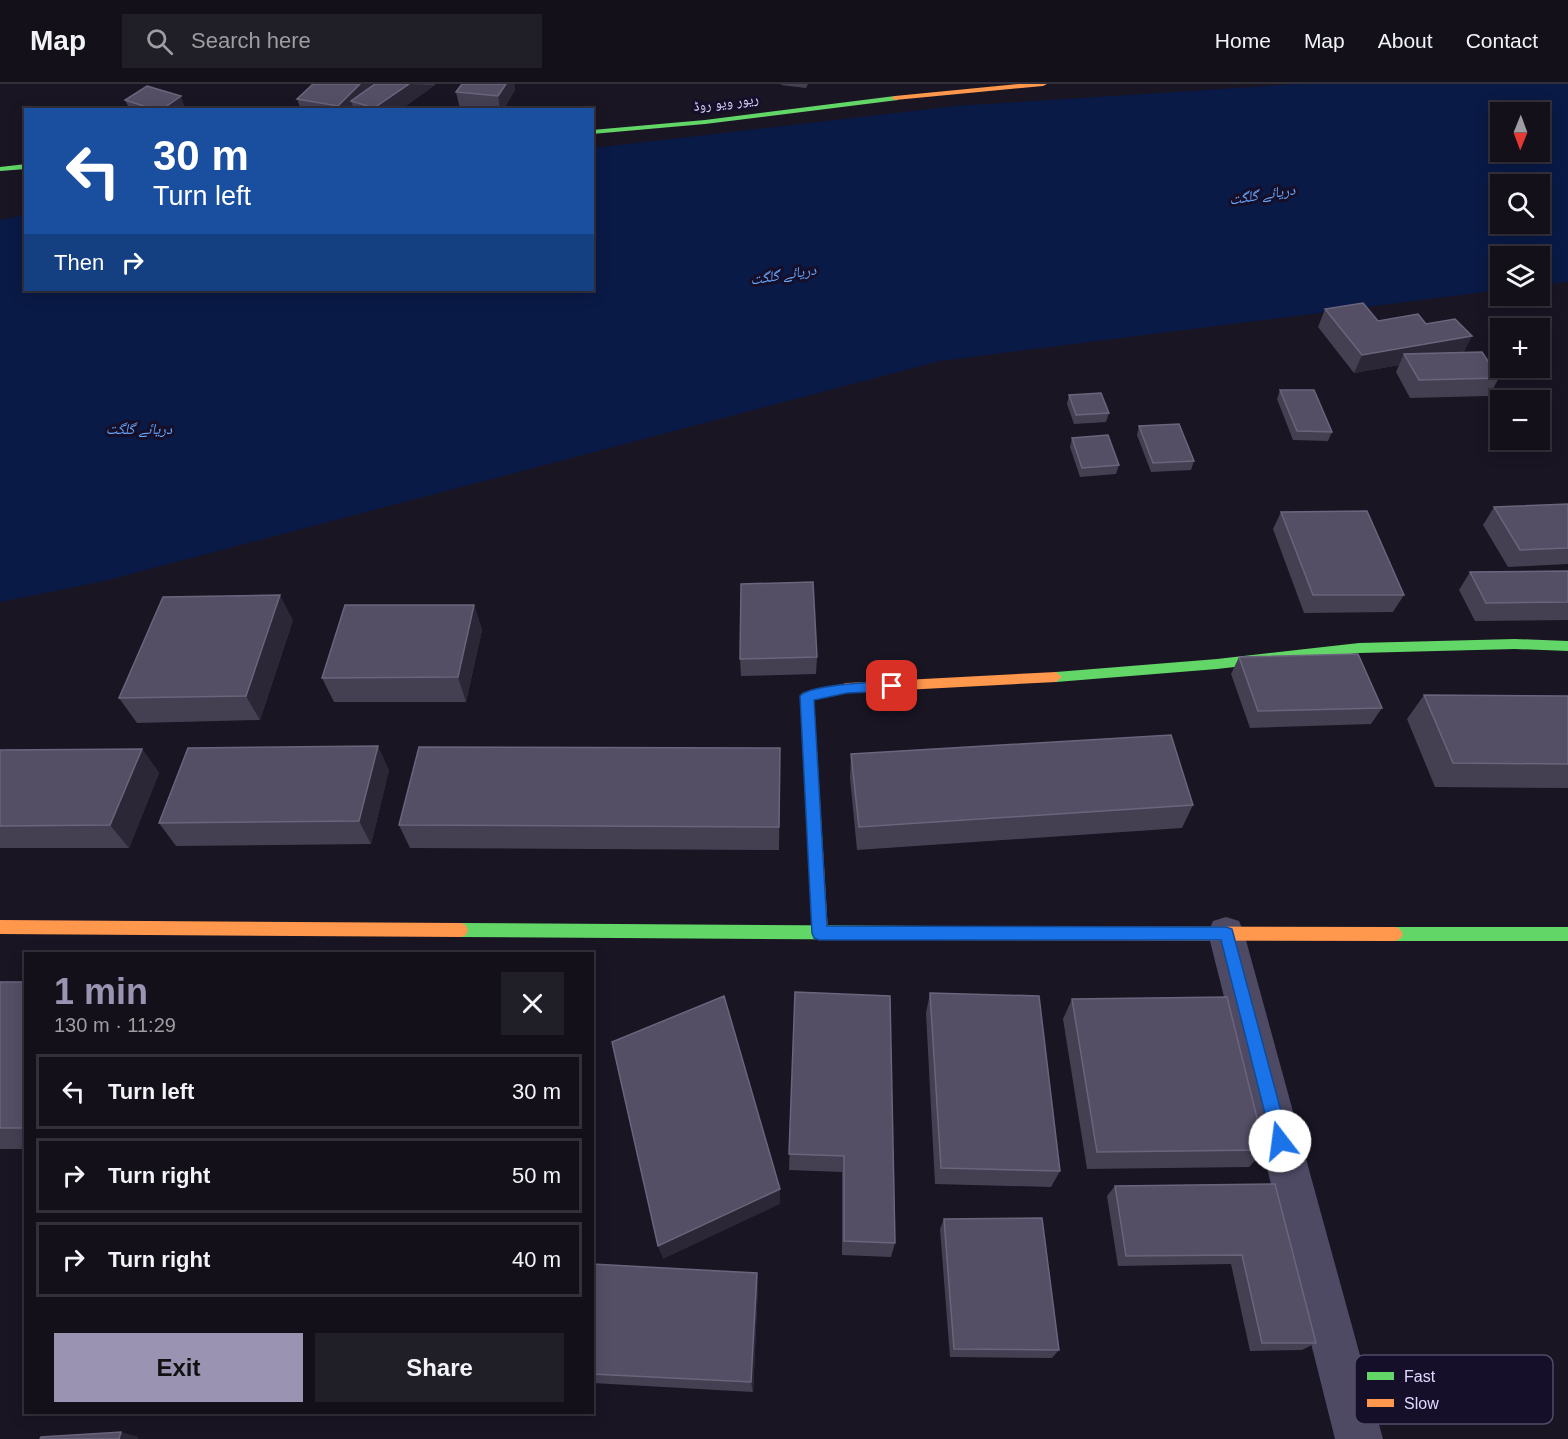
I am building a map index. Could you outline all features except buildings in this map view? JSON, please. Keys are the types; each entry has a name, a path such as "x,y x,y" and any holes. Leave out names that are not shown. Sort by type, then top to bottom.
{"main road":[{"name":"ریور ویو روڈ","path":"594,132 647,129 927,93 1043,84"},
{"path":"0,169 24,166"},
{"path":"819,933 807,696 847,688 1028,679 1182,667 1359,648 1515,644 1568,646"},
{"path":"0,927 819,933 1568,934"}],"street":[{"path":"1226,933 1355,1424"},
{"path":"1355,1424 1359,1439"}],"water":[{"name":"دریائے گلگت","path":"1298,84 1568,84 1568,282 1550,284 1550,246 1490,246 1490,291 940,361 104,581 0,602 0,220 24,215 24,291 594,291 594,148 956,106"}],"traffic: fast":[{"path":"594,132 705,122 895,98"},
{"path":"0,169 24,166"},
{"path":"1056,677 1217,664 1359,648 1515,644 1568,646"},
{"path":"461,930 929,933"},
{"path":"1395,934 1568,934"}],"traffic: slow":[{"path":"895,98 1043,84"},
{"path":"820,933 807,696 847,688 1056,677"},
{"path":"0,927 461,930"},
{"path":"929,933 1395,934"}],"route":[{"path":"892,686 847,688 807,696 819,933 1226,933 1280,1141"}]}
